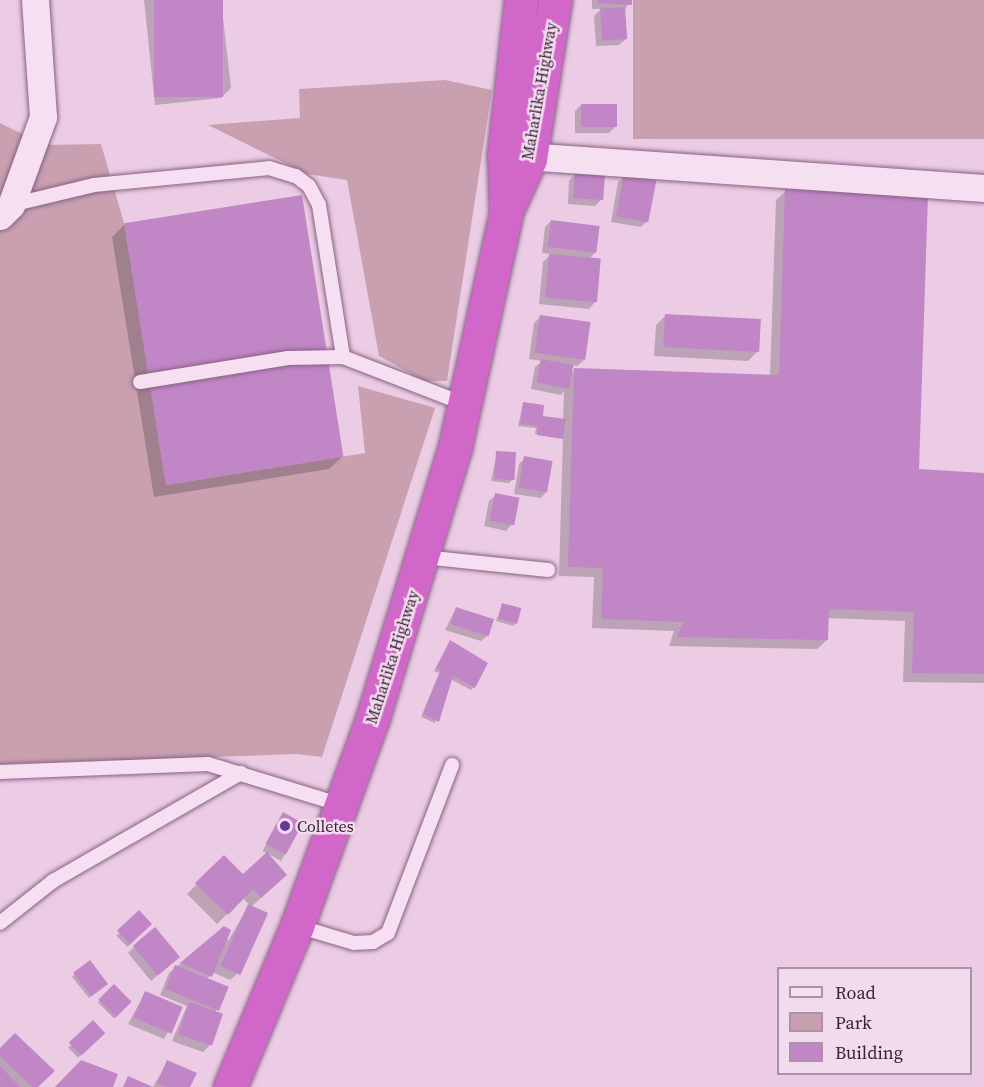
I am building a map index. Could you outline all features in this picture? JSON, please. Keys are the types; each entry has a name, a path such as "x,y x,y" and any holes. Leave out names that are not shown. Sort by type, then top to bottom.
{"highway":[{"name":"Maharlika Highway","path":"517,156 521,0"},
{"name":"Maharlika Highway","path":"230,1087 297,926 342,805 423,557 465,404 517,156 555,0"}],"street":[{"path":"5,210 43,117 35,0"},
{"path":"517,156 984,188"}],"lane":[{"path":"5,210 94,185 269,168 296,176 309,186 319,205 343,357"},
{"path":"140,382 288,358 343,357 465,404"},
{"path":"423,557 548,570"},
{"path":"0,772 208,764 342,805"},
{"path":"297,926 354,943 373,942 388,933 452,765"},
{"path":"0,923 53,881 240,773"}],"green space":[{"path":"633,0 984,0 984,139 633,139"},
{"path":"445,80 492,90 447,381 424,381 379,356 347,180 307,174 208,125 300,118 299,89"},
{"path":"0,123 45,145 101,144 124,223 167,485 365,453 358,386 435,408 322,757 297,754 0,764"}],"building":[{"path":"154,0 223,0 223,97 154,97"},
{"path":"598,0 632,0 632,5 597,3"},
{"path":"625,7 627,39 602,41 600,9"},
{"path":"581,104 617,104 617,127 581,127"},
{"path":"575,173 605,175 603,200 573,198"},
{"path":"624,174 656,180 648,223 616,216"},
{"path":"785,189 928,195 919,469 984,473 984,674 912,673 914,612 829,609 828,640 677,637 683,622 601,619 603,568 568,567 574,368 779,375"},
{"path":"302,195 343,457 166,485 124,223"},
{"path":"551,220 600,226 596,253 548,247"},
{"path":"549,254 601,259 597,302 545,298"},
{"path":"665,314 761,319 759,352 663,347"},
{"path":"540,315 591,322 585,360 535,353"},
{"path":"541,359 573,365 569,389 536,383"},
{"path":"523,402 544,405 543,416 566,419 563,439 537,435 538,426 520,424"},
{"path":"496,451 516,452 515,480 495,479"},
{"path":"524,456 553,461 547,493 518,488"},
{"path":"495,493 520,498 514,525 490,520"},
{"path":"502,603 521,608 517,624 498,618"},
{"path":"456,607 494,619 488,636 450,624"},
{"path":"450,640 488,663 475,688 453,676 439,722 423,714 441,670 436,668"},
{"path":"283,812 303,823 286,855 266,843"},
{"path":"267,852 287,875 261,898 253,889 228,915 195,883 224,855 243,874"},
{"path":"248,904 268,913 240,975 220,966"},
{"path":"139,910 152,924 130,944 117,930"},
{"path":"224,926 231,930 212,977 180,963"},
{"path":"155,927 180,957 158,976 133,946"},
{"path":"90,960 108,984 91,997 73,973"},
{"path":"175,965 229,987 219,1011 165,989"},
{"path":"114,984 132,1002 116,1017 98,1000"},
{"path":"145,991 183,1007 171,1034 134,1018"},
{"path":"189,1002 223,1014 212,1046 178,1034"},
{"path":"93,1020 105,1033 81,1056 69,1043"},
{"path":"15,1033 55,1071 38,1087 32,1087 0,1056 0,1048"},
{"path":"81,1060 118,1074 113,1087 55,1087"},
{"path":"167,1060 197,1073 190,1087 166,1087 157,1083"},
{"path":"0,1066 20,1087 0,1087"},
{"path":"128,1076 153,1087 123,1087"}],"place":[{"name":"Colletes","path":"285,826"}]}
